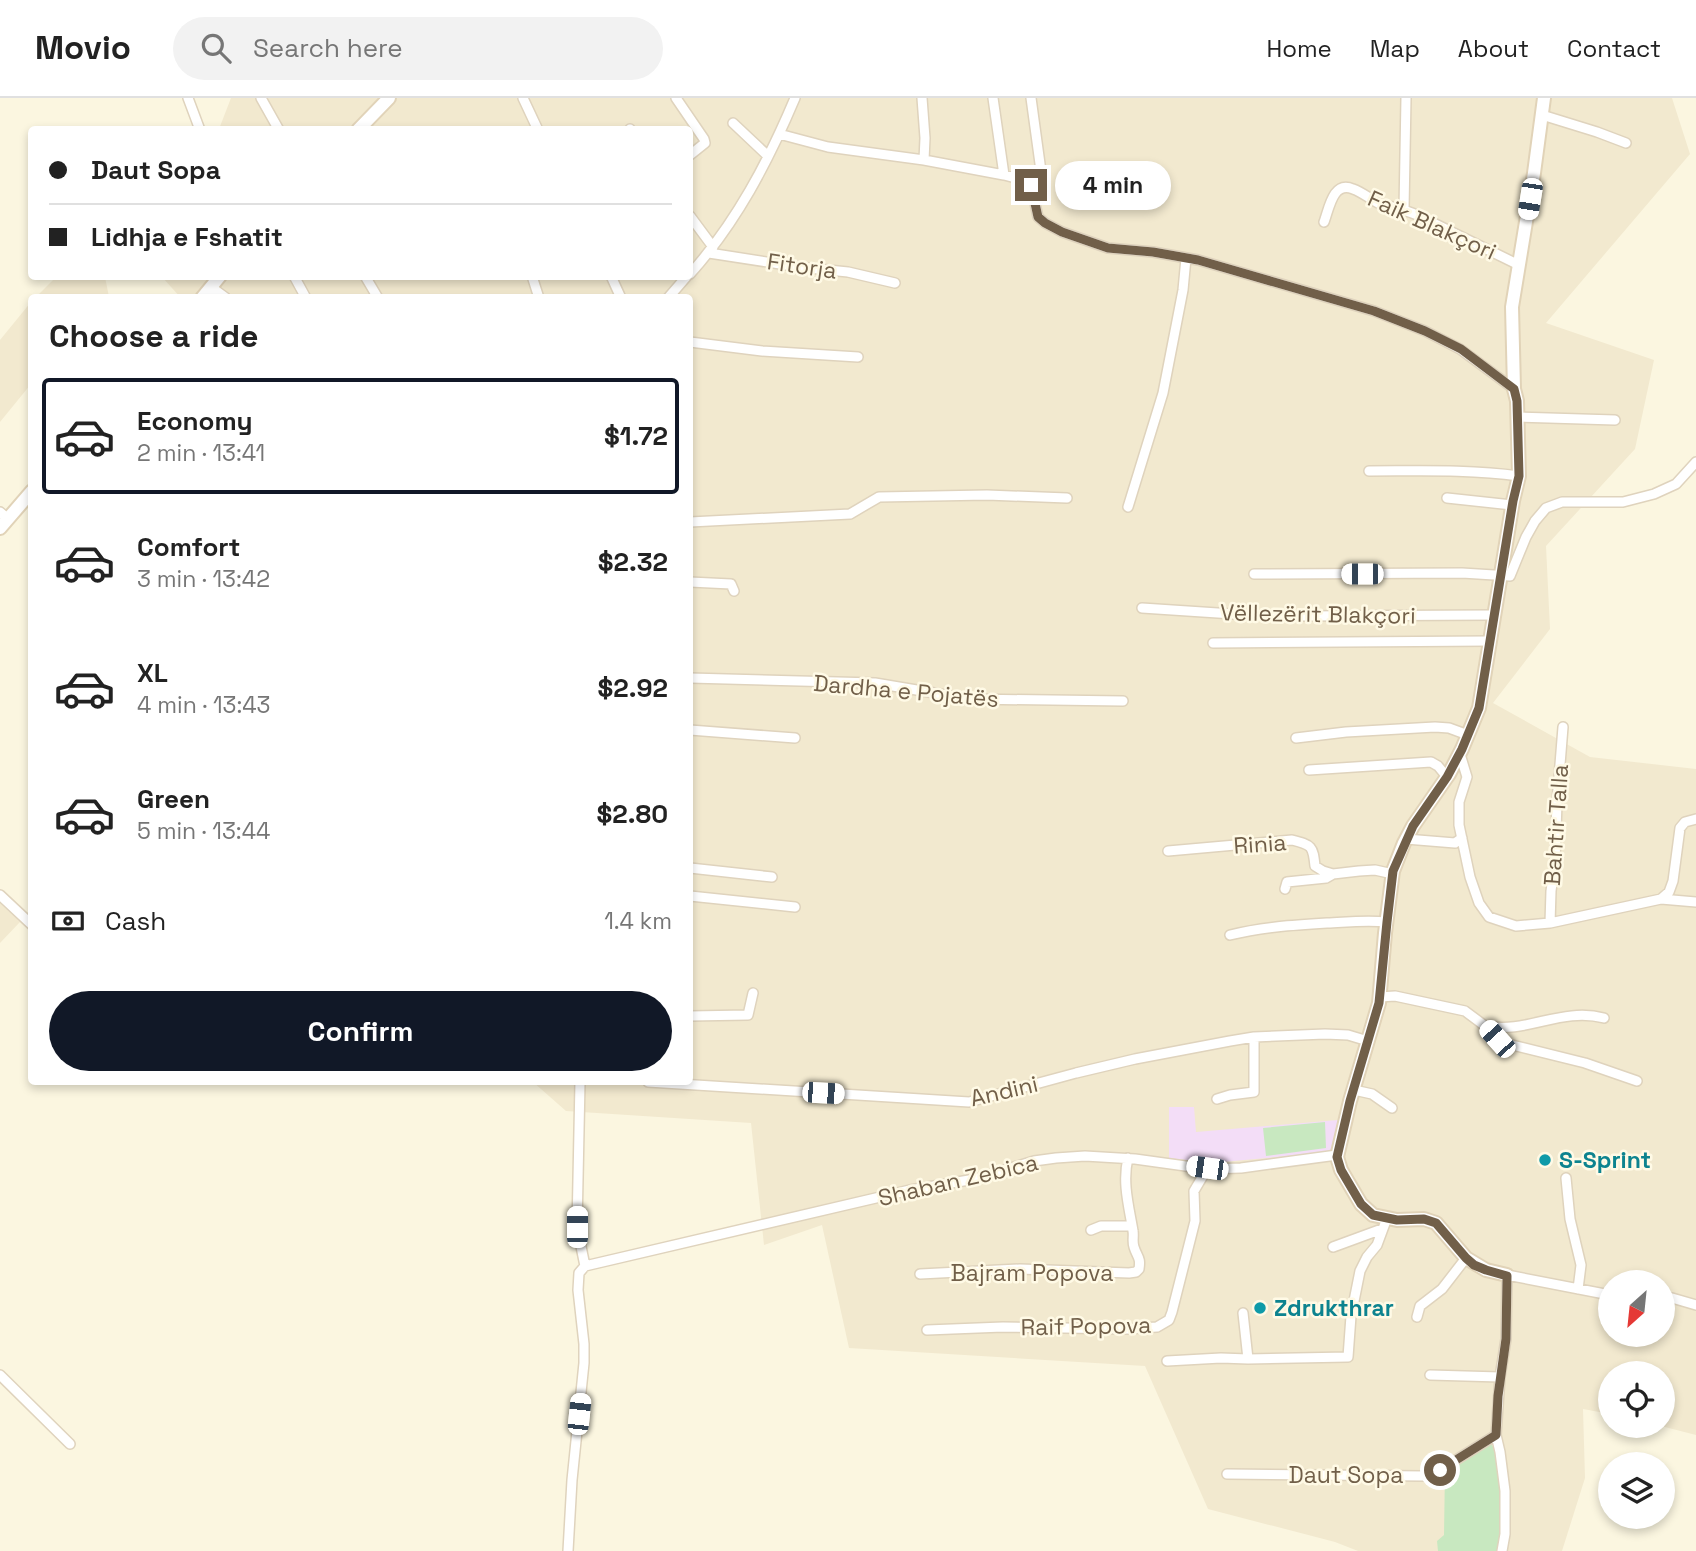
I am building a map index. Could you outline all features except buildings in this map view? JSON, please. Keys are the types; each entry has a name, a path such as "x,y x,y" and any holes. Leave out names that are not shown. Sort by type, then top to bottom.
{"street":[{"path":"188,98 198,126"},
{"path":"261,98 277,126"},
{"path":"362,126 389,98"},
{"path":"523,98 536,126"},
{"path":"676,98 704,139 705,143 693,153"},
{"path":"693,270 711,250 737,213 795,98"},
{"path":"922,98 925,138 923,160"},
{"path":"993,98 1004,175"},
{"path":"779,134 828,146 923,160 1032,182 1041,178 1041,171 1031,98"},
{"path":"1404,209 1406,98"},
{"path":"1384,1223 1361,1204 1341,1170 1337,1155 1380,997 1393,874 1406,839 1460,754 1479,708 1519,476 1512,307 1544,98"},
{"path":"1542,115 1626,143"},
{"path":"733,123 768,156"},
{"path":"1032,182 1038,217 1062,232 1108,248 1198,260 1374,311 1461,349 1514,389"},
{"name":"Faik Blakçori","path":"1324,222 1334,195 1351,187 1377,202 1404,209 1519,265"},
{"path":"693,221 711,250"},
{"name":"Fitorja","path":"711,250 799,267 848,272 895,283"},
{"path":"1128,507 1163,393 1183,290 1186,258"},
{"path":"671,294 684,280"},
{"path":"693,342 762,351 858,357"},
{"path":"1518,417 1615,420"},
{"path":"1254,574 1462,573 1510,576 1526,537 1546,508 1562,502 1623,502 1654,494 1676,484 1696,462"},
{"path":"1369,471 1456,471 1519,476"},
{"path":"3,520 28,495"},
{"path":"693,522 850,514 878,497 987,495 1067,498"},
{"path":"1447,498 1512,505"},
{"path":"693,582 731,584 734,591"},
{"name":"Vëllezërit Blakçori","path":"1142,608 1273,616 1494,615"},
{"path":"1213,643 1490,641"},
{"name":"Dardha e Pojatës","path":"693,678 876,683 970,699 1123,701"},
{"path":"1296,738 1434,727 1449,728 1468,735"},
{"name":"Bahtir Talla","path":"1550,923 1563,727"},
{"path":"693,730 795,738"},
{"path":"1460,754 1467,777 1458,813 1462,838 1470,877 1479,903 1489,917 1516,926 1550,923 1661,899 1696,902"},
{"path":"1309,770 1431,762 1447,777"},
{"path":"1661,899 1669,892 1673,881 1680,828 1685,822 1696,819"},
{"path":"1406,839 1455,843 1462,838"},
{"name":"Rinia","path":"1168,851 1292,840 1308,844 1313,850 1315,866 1322,871 1333,874 1375,870 1393,874"},
{"path":"693,868 772,877"},
{"name":"Rinia","path":"1285,889 1287,882 1326,878 1333,874"},
{"path":"0,895 28,921"},
{"path":"693,896 795,907"},
{"path":"1230,935 1287,926 1364,920 1387,922"},
{"path":"693,1016 748,1015 753,993"},
{"path":"1380,997 1406,997 1465,1011 1504,1042 1585,1063 1637,1082"},
{"path":"1485,1026 1509,1028 1582,1014 1604,1018"},
{"name":"Andini","path":"693,1084 969,1102 1135,1059 1254,1037 1325,1034 1348,1035 1368,1041"},
{"path":"1217,1099 1254,1091 1254,1037"},
{"path":"568,1551 584,1363 579,1273 585,1266 577,1227 580,1085"},
{"path":"1354,1090 1372,1094 1392,1108"},
{"name":"Shaban Zebica","path":"585,1266 910,1190 975,1179 1034,1161 1085,1156 1153,1160 1207,1168 1241,1168 1337,1155"},
{"name":"Bajram Popova","path":"920,1274 1020,1269 1136,1272 1140,1263 1134,1247 1126,1184 1128,1158"},
{"name":"Raif Popova","path":"927,1330 1013,1327 1128,1329 1164,1324 1172,1312 1195,1221 1194,1191 1207,1168"},
{"path":"1566,1178 1570,1219 1581,1265 1578,1289"},
{"path":"1333,1247 1384,1223 1424,1219 1436,1223 1466,1258 1486,1270 1598,1293"},
{"path":"1167,1361 1348,1357 1351,1316 1360,1271 1381,1237 1384,1223"},
{"name":"Bajram Popova","path":"1091,1230 1101,1226 1132,1226"},
{"path":"1417,1317 1424,1301 1442,1289 1466,1258"},
{"path":"1503,1551 1505,1491 1496,1435 1506,1339 1507,1276"},
{"path":"1675,1299 1696,1305"},
{"path":"1243,1313 1248,1359"},
{"path":"0,1376 70,1444"},
{"path":"1430,1376 1500,1377"},
{"name":"Daut Sopa","path":"1227,1474 1424,1476 1440,1470 1496,1435"}],"shaded area":[{"path":"231,98 1672,98 1690,154 1546,323 1654,360 1635,449 1546,546 1550,629 1493,703 1590,757 1696,769 1696,1435 1675,1430 1675,1361 1598,1361 1598,1412 1583,1409 1585,1478 1562,1551 1358,1551 1335,1542 1208,1509 1145,1366 849,1348 822,1225 764,1245 751,1123 566,1111 536,1085 693,1085 693,294 177,294 165,280 693,280 693,126 220,126"},
{"path":"53,280 106,280 108,294 39,294"},
{"path":"28,306 28,388 0,422 0,340"},
{"path":"0,903 20,922 0,943"},
{"path":"1169,1107 1194,1107 1196,1132 1338,1120 1330,1152 1212,1163 1169,1158"}],"green space":[{"path":"1325,1122 1326,1148 1266,1156 1263,1128"},
{"path":"1491,1444 1498,1459 1502,1493 1502,1522 1497,1551 1438,1551 1437,1541 1444,1535 1445,1469"}],"place":[{"name":"S-Sprint","path":"1545,1160"},
{"name":"Zdrukthrar","path":"1260,1308"}],"route":[{"path":"1031,185 1038,217 1062,232 1108,248 1198,260 1374,311 1461,349 1514,389 1517,401 1519,476 1479,708 1462,749 1447,777 1413,826 1393,871 1379,1003 1350,1101 1337,1157 1341,1170 1361,1204 1373,1215 1397,1220 1424,1219 1436,1223 1474,1265 1507,1276 1506,1339 1496,1435 1440,1470"}]}
